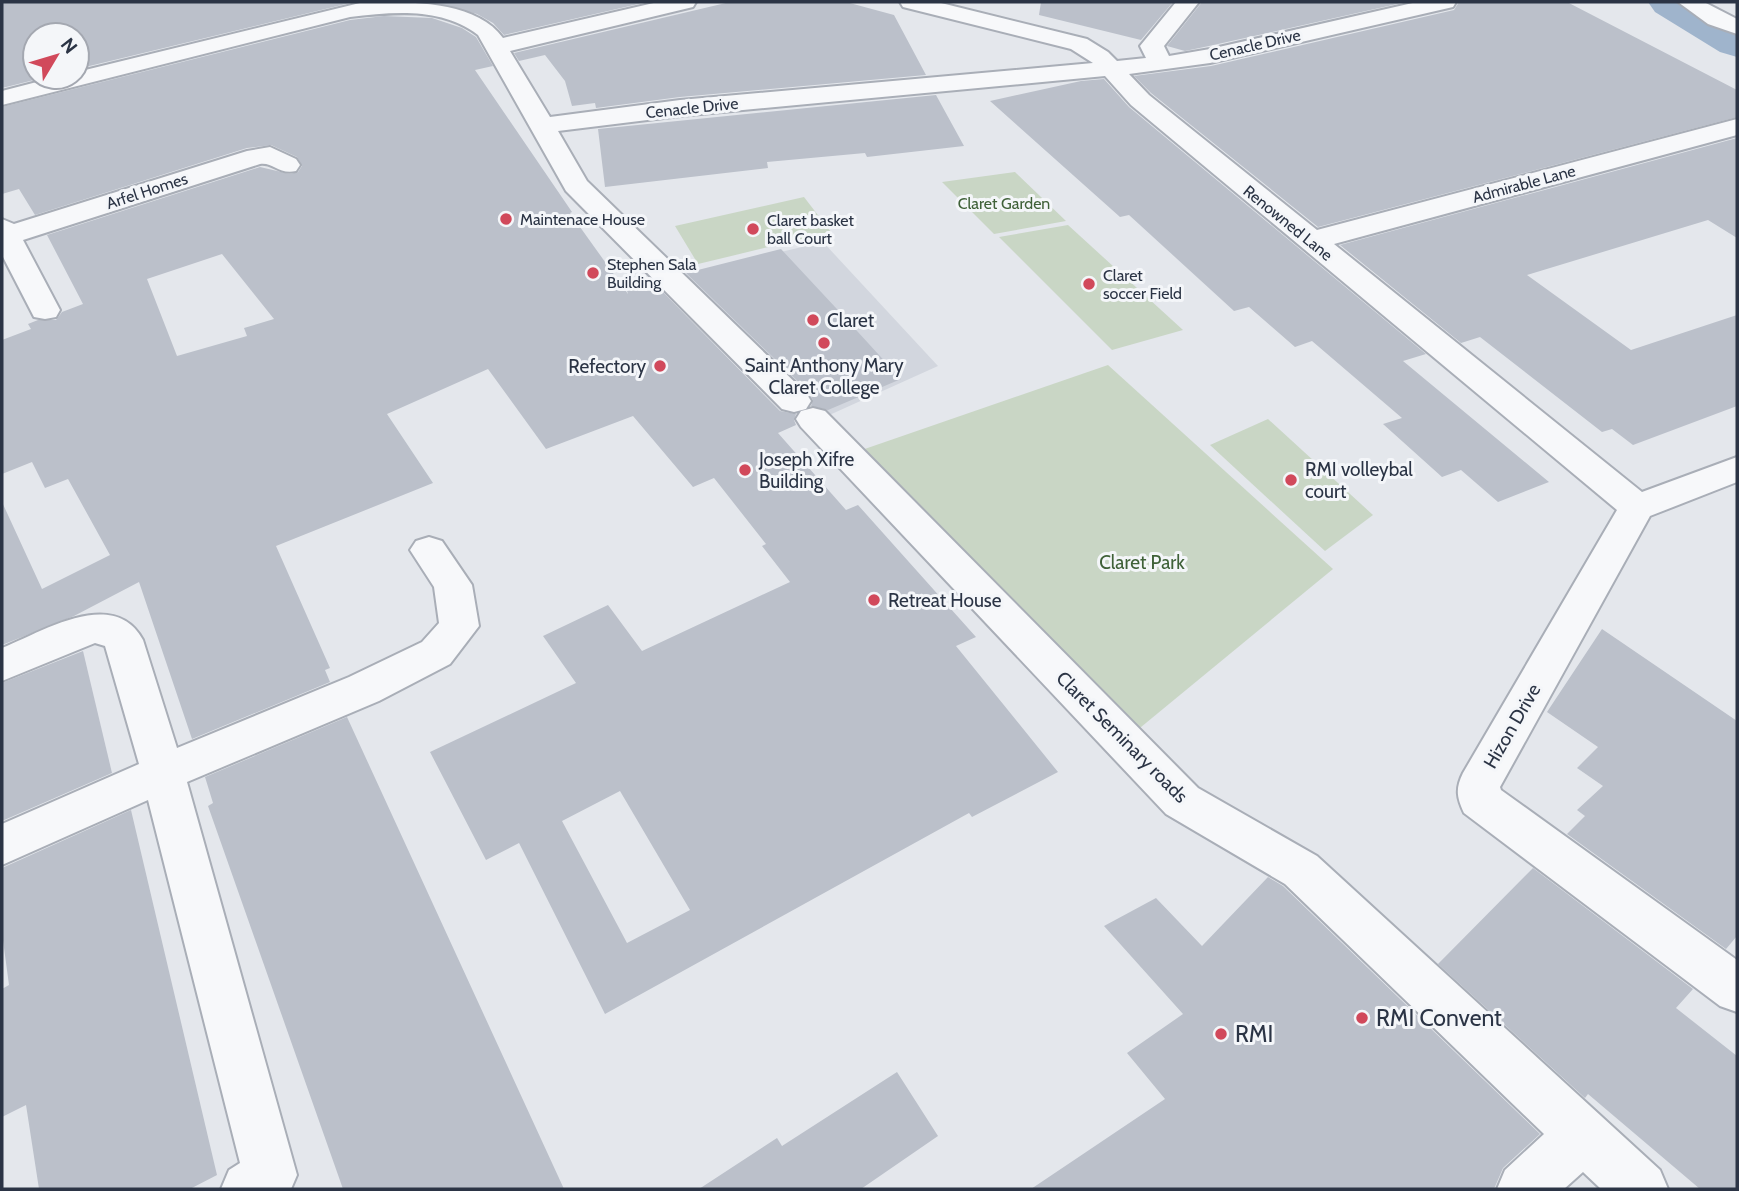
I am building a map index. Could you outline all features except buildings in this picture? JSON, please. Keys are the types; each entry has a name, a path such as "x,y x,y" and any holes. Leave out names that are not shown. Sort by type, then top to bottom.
{"street":[{"path":"496,47 645,6 685,2"},
{"name":"Renowned Lane","path":"911,2 1079,44 1093,50 1140,100 1637,507"},
{"path":"1161,64 1152,46 1188,2"},
{"name":"Cenacle Drive","path":"541,125 680,108 1161,64 1210,56 1445,2"},
{"path":"1689,2 1716,19 1737,27"},
{"path":"2,98 350,10 386,6 432,7 471,19 487,31 541,125"},
{"name":"Claret Seminary roads","path":"541,125 576,185 804,410 1182,801 1301,870 1641,1189"},
{"name":"Admirable Lane","path":"1310,241 1737,127"},
{"name":"Arfel Homes","path":"45,310 4,231 256,156 271,155 287,165"},
{"path":"1637,507 1737,469"},
{"name":"Hizon Drive","path":"1637,507 1478,786 1478,793 1480,800 1737,989"},
{"path":"2,845 163,773 364,689 436,653 459,626 453,586 429,550"},
{"path":"2,665 92,628 106,628 117,632 122,640 163,773 270,1175 248,1189"},
{"path":"1524,1189 1583,1135"}],"shaded area":[{"name":"Claret","path":"823,242 938,366 825,417 684,275"}],"green space":[{"name":"Claret Garden","path":"1015,172 1066,221 994,234 942,182"},
{"name":"Claret basket ball Court","path":"804,197 831,232 698,264 675,226"},
{"name":"Claret soccer Field","path":"1068,225 1183,330 1112,350 999,237"},
{"name":"Claret Park","path":"1108,365 1333,569 1135,732 856,452"},
{"name":"RMI volleybal court","path":"1268,419 1373,515 1325,551 1210,445"}],"waterway":[{"path":"1671,2 1737,42"}],"place":[{"name":"Maintenace House","path":"506,219"},
{"name":"Claret basket ball Court","path":"753,229"},
{"name":"Stephen Sala Building","path":"593,273"},
{"name":"Claret soccer Field","path":"1089,284"},
{"name":"Claret","path":"813,320"},
{"name":"Saint Anthony Mary Claret College","path":"824,343"},
{"name":"Refectory","path":"660,366"},
{"name":"Joseph Xifre Building","path":"745,470"},
{"name":"RMI volleybal court","path":"1291,480"},
{"name":"Retreat House","path":"874,600"},
{"name":"RMI Convent","path":"1362,1018"},
{"name":"RMI","path":"1221,1034"}]}
